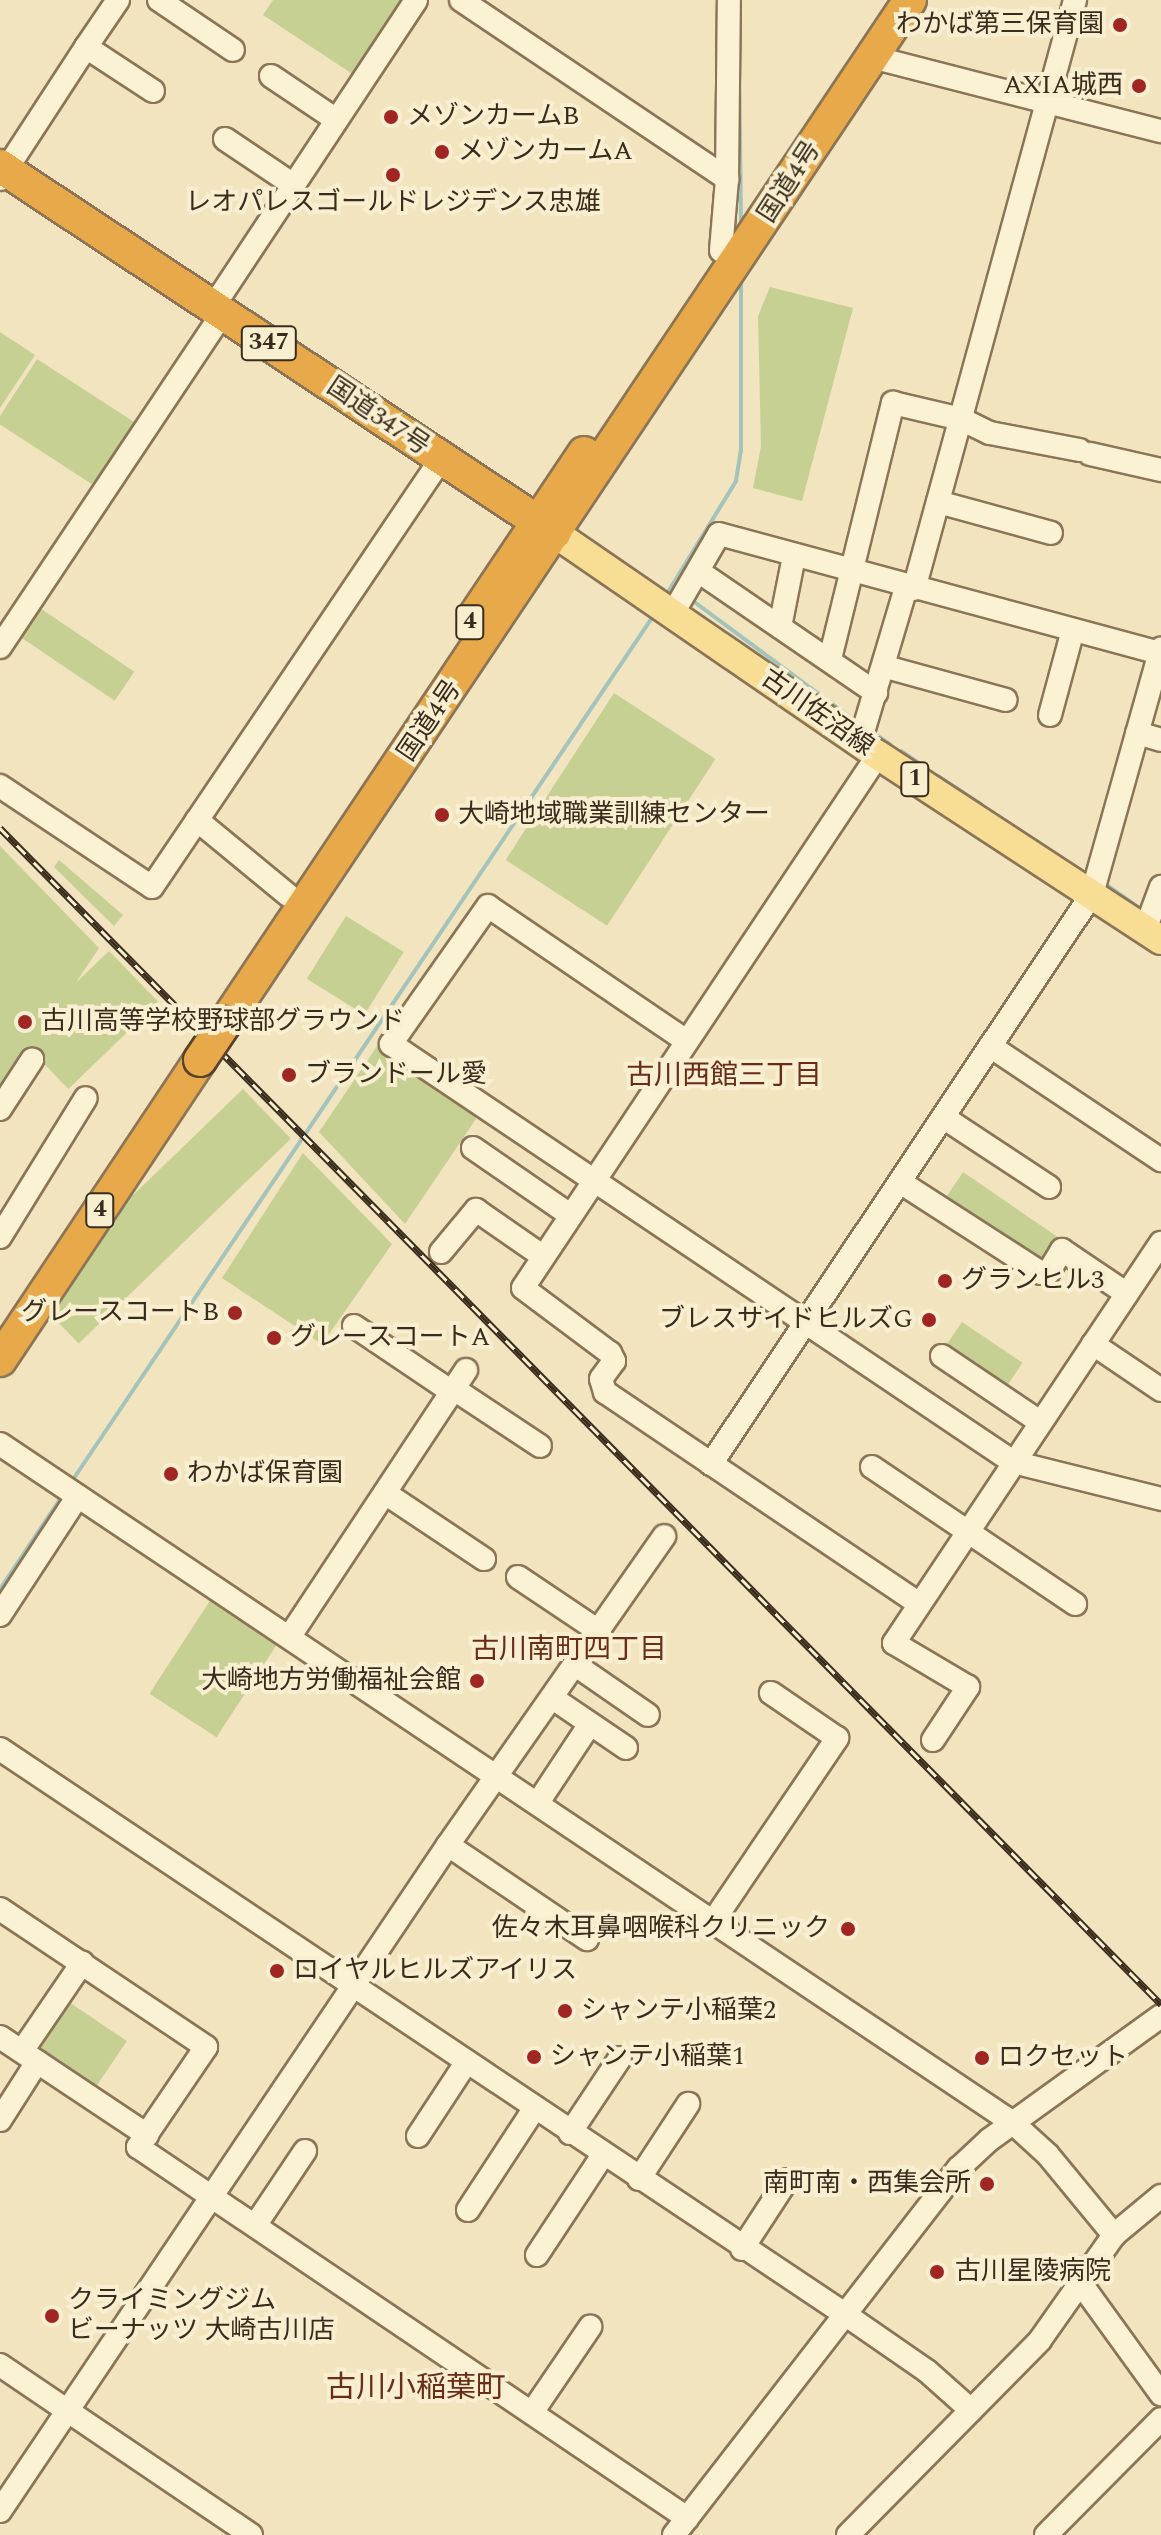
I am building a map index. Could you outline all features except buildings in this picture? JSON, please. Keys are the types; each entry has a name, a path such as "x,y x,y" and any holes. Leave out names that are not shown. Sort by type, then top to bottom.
{"highway":[{"name":"国道4号","path":"0,1327 218,1017 547,528 736,243 890,0"},
{"name":"国道4号","path":"736,243 910,0"},
{"name":"国道347号","path":"2,172 218,309 547,528"},
{"name":"国道4号","path":"218,1017 288,895 547,528"},
{"name":"国道4号","path":"0,1360 194,1052"}],"main road":[{"name":"古川佐沼線","path":"547,528 869,749 1153,935"}],"street":[{"path":"2,172 118,0"},
{"path":"159,0 233,50"},
{"path":"0,647 218,309 292,184 416,0"},
{"path":"461,0 727,179"},
{"path":"729,0 727,179 736,243"},
{"path":"918,1603 605,1392 601,1379 614,1361 610,1353 524,1292 523,1282 685,1040 869,749 876,693 938,502 1075,0"},
{"path":"86,47 153,91"},
{"path":"872,57 1161,131"},
{"path":"271,76 335,119"},
{"path":"225,139 292,184"},
{"path":"830,659 848,571 893,403 961,419 990,433 1161,470"},
{"path":"0,786 152,887 441,459"},
{"path":"938,502 1051,533"},
{"path":"662,605 698,571 719,534 910,588 1161,651 1092,894 711,1464"},
{"path":"780,627 794,556"},
{"path":"698,571 876,693"},
{"path":"1050,715 1073,630"},
{"path":"886,667 1006,700"},
{"path":"1137,733 1161,740"},
{"path":"197,820 288,895"},
{"path":"1153,935 1161,887"},
{"path":"685,1040 488,906 391,1044 1013,1462 1161,1499"},
{"path":"990,1046 1161,1160"},
{"path":"0,1109 32,1060"},
{"path":"0,1237 86,1098"},
{"path":"943,1117 1049,1187"},
{"path":"473,1148 570,1215"},
{"path":"900,1182 1041,1273 1048,1273 1062,1250 1127,1294"},
{"path":"441,1252 476,1210 541,1255"},
{"path":"933,1740 968,1687 894,1643 1040,1422 1159,1252"},
{"path":"354,1326 458,1383 540,1446"},
{"path":"1093,1344 1161,1390"},
{"path":"942,1356 1040,1422"},
{"path":"290,1636 458,1383"},
{"path":"0,1444 539,1801 1013,2123 1048,2155 1114,2235"},
{"path":"872,1467 1075,1604"},
{"path":"0,1615 71,1491"},
{"path":"385,1493 484,1559"},
{"path":"0,2511 448,1845 554,1699 664,1536"},
{"path":"518,1577 600,1632"},
{"path":"577,1666 648,1715"},
{"path":"714,1920 837,1738 771,1693"},
{"path":"554,1699 626,1748"},
{"path":"539,1801 590,1724"},
{"path":"0,1749 742,2249 846,2315 927,2371 971,2410"},
{"path":"448,1845 587,1939"},
{"path":"0,1909 206,2047 138,2147 533,2411 680,2527 959,2168 1013,2123 1161,2016"},
{"path":"0,2120 30,2057 82,1963"},
{"path":"0,2037 147,2135"},
{"path":"570,2133 620,2058"},
{"path":"418,2136 466,2063"},
{"path":"639,2179 688,2104"},
{"path":"468,2210 534,2109"},
{"path":"256,2224 305,2151"},
{"path":"537,2255 603,2155"},
{"path":"742,2249 787,2180"},
{"path":"848,2535 1040,2340 1082,2285 1114,2235 1161,2196"},
{"path":"1082,2285 1161,2394"},
{"path":"533,2411 590,2327"},
{"path":"0,2365 251,2535"},
{"path":"1046,2535 1161,2419"}],"green space":[{"path":"273,0 408,0 357,77 263,15"},
{"path":"770,287 853,308 802,501 753,488 761,446 758,316"},
{"path":"0,332 35,355 0,408"},
{"path":"37,359 136,423 95,486 0,424 0,416"},
{"path":"34,604 134,672 115,701 14,633"},
{"path":"614,693 715,759 607,926 506,860"},
{"name":"古川高等学校野球部グラウンド","path":"0,846 99,948 0,1097"},
{"path":"59,860 123,915 114,926 54,867"},
{"path":"346,916 404,952 364,1015 307,979"},
{"path":"109,951 158,1002 68,1089 19,1038"},
{"path":"380,1042 482,1110 405,1224 319,1132"},
{"path":"243,1089 291,1139 79,1344 31,1294"},
{"path":"303,1153 392,1244 322,1344 222,1278"},
{"path":"963,1172 1062,1240 1049,1260 1040,1263 945,1199"},
{"path":"962,1322 1023,1363 1006,1388 945,1347"},
{"path":"211,1599 278,1643 217,1737 149,1694"},
{"path":"63,1998 127,2041 94,2090 30,2047"}],"waterway":[{"path":"739,58 741,230"},
{"path":"665,597 736,481 741,451 741,278"},
{"path":"689,598 859,724"},
{"path":"70,1484 654,615"},
{"path":"872,732 890,744"},
{"path":"901,751 922,765"},
{"path":"938,776 981,804"},
{"path":"998,816 1066,861"},
{"path":"1108,886 1145,912"},
{"path":"0,1589 63,1495"}],"railway":[{"path":"0,828 1161,2004"}],"place":[{"name":"わかば第三保育園","path":"1120,25"},
{"name":"AXIA城西","path":"1139,86"},
{"name":"メゾンカームB","path":"391,117"},
{"name":"メゾンカームA","path":"442,152"},
{"name":"レオパレスゴールドレジデンス忠雄","path":"393,175"},
{"name":"大崎地域職業訓練センター","path":"442,815"},
{"name":"古川高等学校野球部グラウンド","path":"25,1022"},
{"name":"ブランドール愛","path":"289,1075"},
{"name":"グランヒル3","path":"945,1281"},
{"name":"グレースコートB","path":"235,1313"},
{"name":"ブレスサイドヒルズG","path":"929,1320"},
{"name":"グレースコートA","path":"274,1338"},
{"name":"わかば保育園","path":"171,1474"},
{"name":"大崎地方労働福祉会館","path":"477,1681"},
{"name":"佐々木耳鼻咽喉科クリニック","path":"848,1929"},
{"name":"ロイヤルヒルズアイリス","path":"277,1971"},
{"name":"シャンテ小稲葉2","path":"565,2011"},
{"name":"シャンテ小稲葉1","path":"534,2057"},
{"name":"ロクセット","path":"982,2058"},
{"name":"南町南・西集会所","path":"987,2184"},
{"name":"古川星陵病院","path":"937,2272"},
{"name":"クライミングジム ビーナッツ 大崎古川店","path":"52,2316"}],"district":[{"name":"古川西館三丁目","path":"724,1076"},
{"name":"古川南町四丁目","path":"569,1650"},
{"name":"古川小稲葉町","path":"416,2388"}]}
